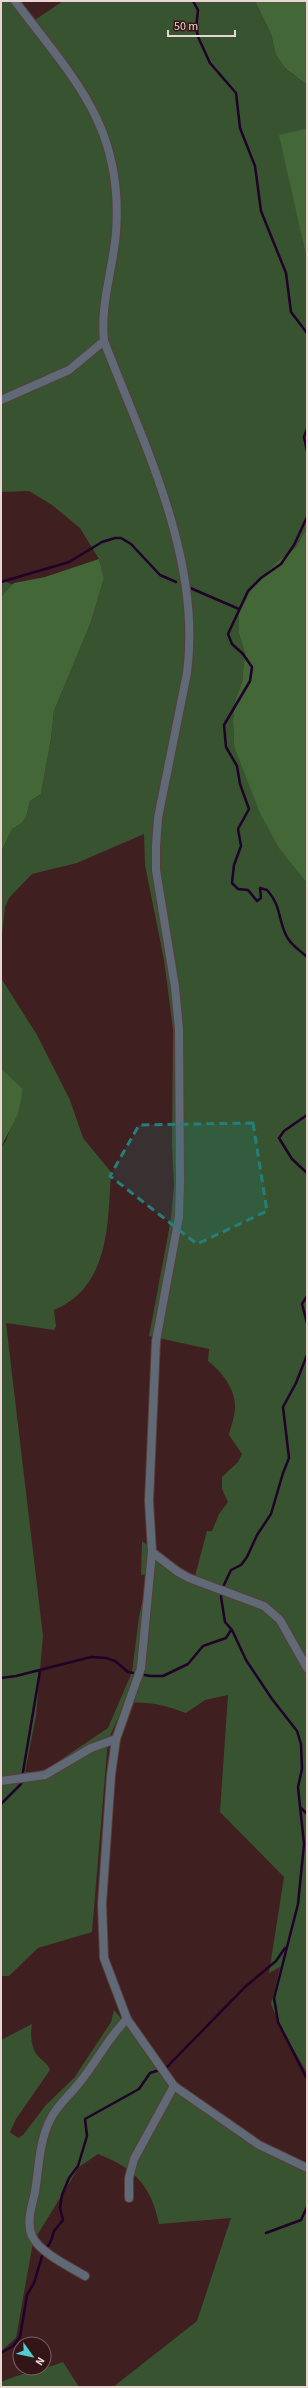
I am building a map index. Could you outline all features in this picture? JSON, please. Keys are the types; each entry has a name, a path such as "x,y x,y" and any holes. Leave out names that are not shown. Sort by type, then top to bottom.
{"street":[{"path":"15,1 56,52 78,86 103,129 110,150 117,186 117,216 116,238 105,297 102,326 104,341 156,476 180,552 186,580 190,627 190,650 187,673 158,818 156,846 156,870 175,987 179,1029 180,1200 174,1246 156,1341 149,1501 152,1552 141,1668 116,1739 107,1824 102,1942 107,1969 127,2019 174,2086 259,2145 307,2168"},
{"path":"1,400 69,370 104,341"},
{"path":"152,1552 178,1572 189,1578 264,1606 280,1620 307,1668"},
{"path":"1,1781 45,1775 91,1748 116,1739"},
{"path":"85,2276 52,2256 35,2242 30,2234 30,2219 42,2146 49,2121 61,2103 80,2083 109,2038 127,2019"},
{"path":"129,2198 129,2178 132,2163 174,2086"}],"highlighted area":[{"path":"253,1123 267,1211 197,1244 110,1176 139,1125"}],"green space":[{"path":"1,1 16,1 35,20 63,1 255,1 271,34 276,55 285,68 307,85 307,128 280,135 307,260 307,528 296,547 278,561 239,634 245,653 242,682 235,701 233,720 234,746 300,874 307,883 307,2073 279,2024 271,2004 280,1967 269,1973 284,1877 220,1812 228,1695 205,1700 186,1713 156,1704 125,1703 108,1740 92,1932 38,1948 9,1976 1,1976 1,1147 6,1141 23,1089 1,1068 1,978 37,1035 70,1100 83,1138 111,1172 109,1211 102,1251 96,1269 86,1286 72,1300 54,1310 56,1326 54,1330 6,1323 43,1636 36,1716 25,1772 31,1773 47,1769 108,1728 132,1672 139,1617 148,1574 141,1575 142,1541 159,1555 195,1576 207,1531 212,1531 219,1514 228,1502 222,1489 222,1477 238,1462 242,1454 229,1435 235,1411 233,1394 223,1375 208,1361 209,1349 149,1336 171,1219 174,1185 172,1144 173,1029 164,960 145,865 144,834 77,863 32,874 9,898 5,907 1,943 1,852 12,829 22,823 26,817 30,801 41,794 51,739 54,711 91,622 104,578 99,559 80,528 52,505 29,491 1,492"},
{"path":"255,1 307,1 307,85 285,68 276,55 271,34"},
{"path":"307,128 307,260 279,135"},
{"path":"307,528 307,883 279,848 260,813 234,746 233,720 235,701 242,682 245,653 239,634 239,614 251,590 278,561 296,547"},
{"path":"99,559 104,578 91,622 54,711 51,739 41,794 30,801 26,817 22,823 12,829 1,852 1,597 14,583 45,577"},
{"path":"1,580 14,585 1,597"},
{"path":"1,1068 23,1089 18,1114 1,1147"},
{"path":"114,2010 138,2038 170,2084 242,2139 307,2165 307,2387 113,2387 197,2321 231,2218 159,2224 156,2210 146,2188 122,2165 98,2154 79,2167 33,2242 16,2336 12,2336 12,2341 1,2351 1,2040 32,2024 32,2045 38,2056 50,2070 16,2119 10,2132 18,2138 23,2135 46,2105 74,2078 111,2022"},
{"path":"63,2362 79,2387 1,2387 1,2382 18,2376 52,2376 52,2365"}],"waterway":[{"path":"193,1 198,10 196,29 210,63 236,93 240,128 255,166 261,211 286,273 291,312 307,333"},
{"path":"307,429 304,437 307,451"},
{"path":"307,517 294,545 281,564 261,578 248,591 228,634 232,644 243,654 252,667 250,681 224,725 226,747 237,766 240,784 249,809 238,829 241,846 234,865 232,883 238,889 248,890 257,901 261,898 260,888 267,890 275,901 283,929 288,939 307,957"},
{"path":"1,582 69,562 102,542 115,538 121,538 131,544 160,575 176,582"},
{"path":"188,587 239,609"},
{"path":"307,1115 284,1131 279,1138 292,1159 307,1173"},
{"path":"307,1296 302,1304 307,1323"},
{"path":"307,1355 296,1383 283,1407 289,1458 271,1514 257,1535 247,1557 241,1565 231,1570 223,1587 221,1597 225,1622 232,1630 246,1660 272,1699 297,1731 301,1744 302,1769 298,1787 304,1844 298,1904 274,1998 278,2022 307,2079"},
{"path":"1,1678 16,1676 91,1657 106,1658 115,1661 128,1672 150,1676 163,1676 188,1664 203,1646 226,1638 231,1630"},
{"path":"1,1804 21,1784 40,1671"},
{"path":"301,1808 307,1814"},
{"path":"1,2353 13,2346 20,2337 27,2295 34,2283 42,2256 51,2241 54,2231 63,2220 60,2208 62,2195 69,2178 78,2166 87,2136 85,2119 139,2089 150,2073 166,2068 245,1987 276,1961 285,1948"},
{"path":"266,2233 301,2220 307,2207"}]}
